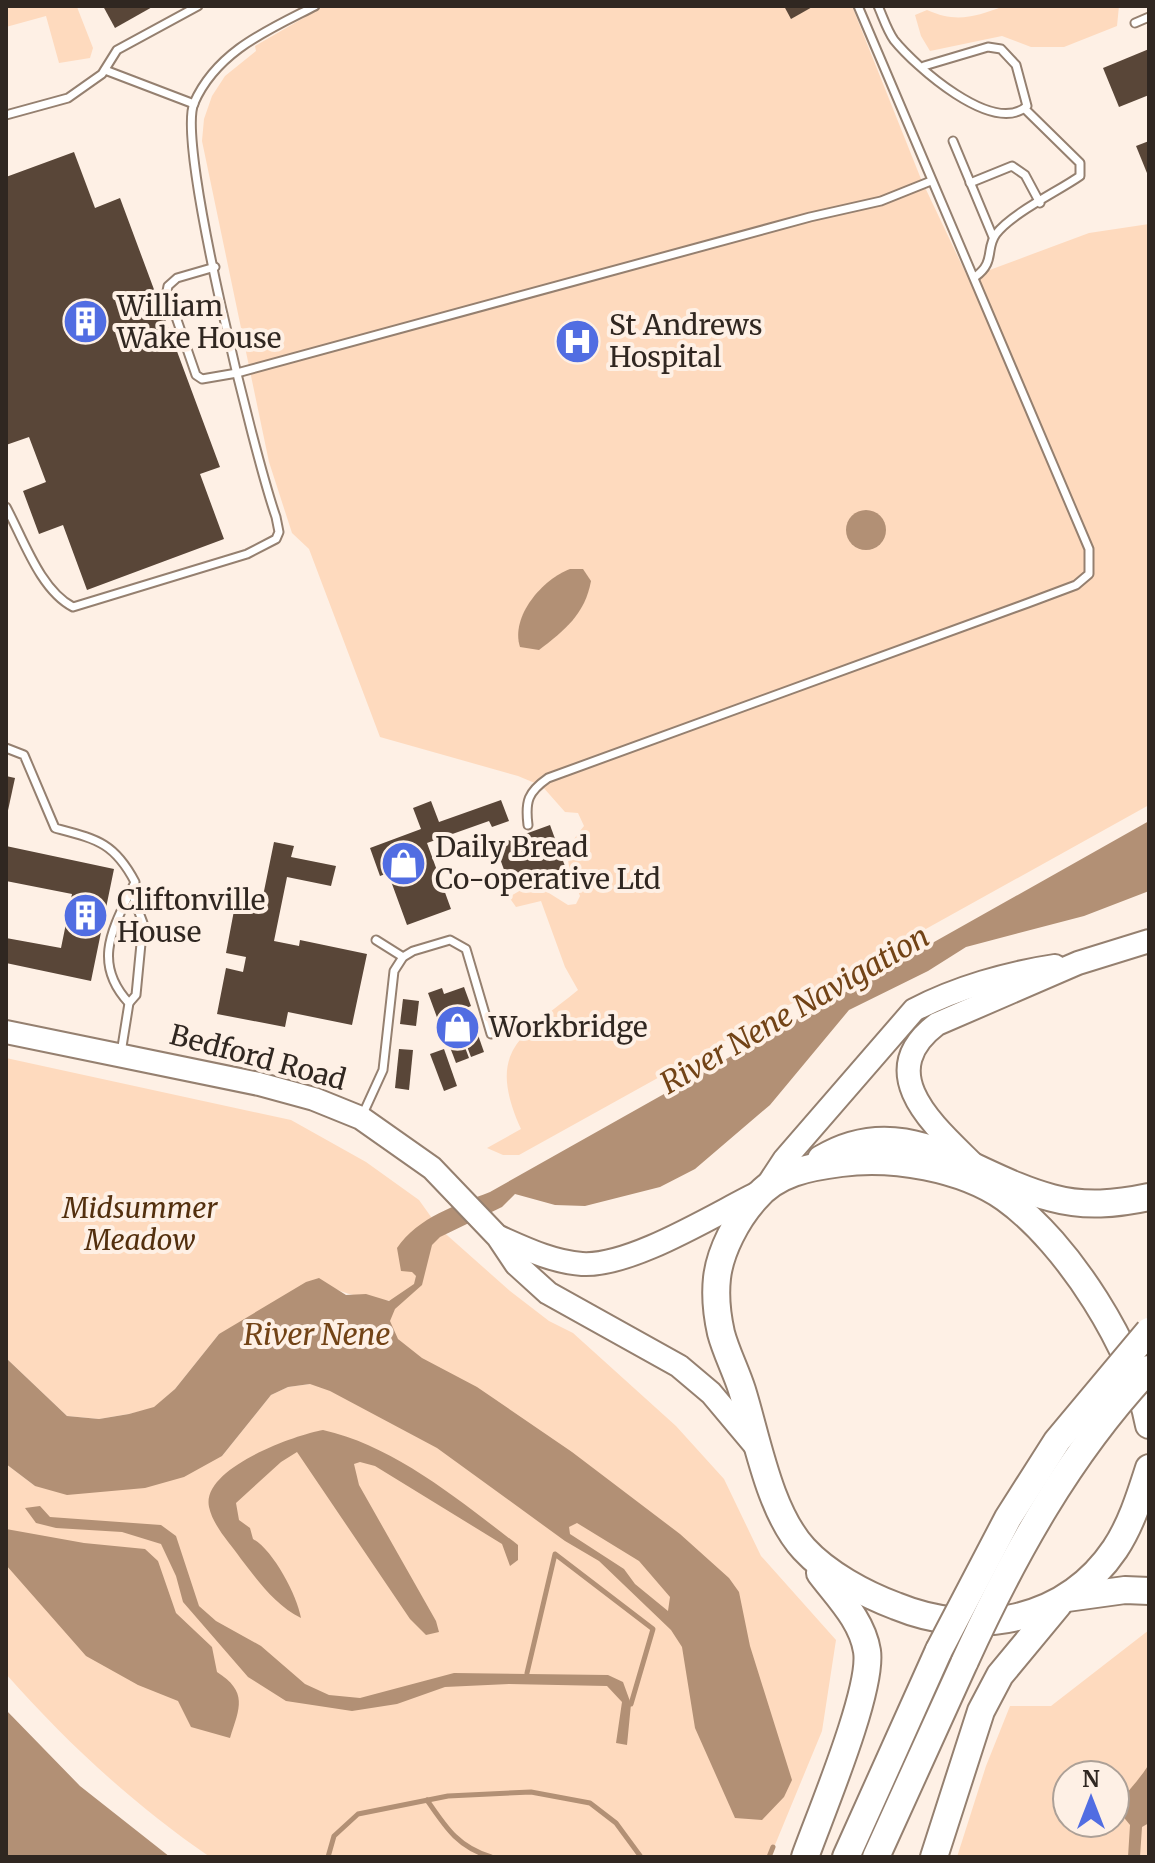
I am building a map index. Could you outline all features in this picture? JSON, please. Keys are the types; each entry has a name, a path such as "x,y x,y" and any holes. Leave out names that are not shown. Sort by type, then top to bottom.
{"highway":[{"path":"805,1857 845,1745 867,1666 860,1629 783,1514 758,1450 721,1333 717,1277 723,1253 763,1190 858,1141 882,1139 931,1148 1051,1198 1086,1205 1113,1204 1149,1197"},
{"path":"807,1167 898,1161 956,1177 1003,1197 1065,1259 1095,1303 1128,1360 1141,1391 1149,1425"},
{"path":"846,1857 939,1650 1008,1518 1057,1441 1149,1331"},
{"path":"876,1857 996,1593 1062,1480 1149,1369"},
{"path":"934,1857 971,1738 991,1691 1064,1600 1116,1548 1134,1512 1149,1468"},
{"path":"803,1548 850,1583 922,1617 971,1624 997,1622 1097,1592 1149,1591"},
{"path":"891,1857 916,1772"}],"main road":[{"path":"1003,1197 925,1117 912,1094 911,1063 920,1039 937,1024 1078,963 1149,941"},
{"path":"763,1190 784,1160 914,1010 932,1001 1025,971 1078,963"},
{"name":"Bedford Road","path":"6,1032 273,1087 361,1118 409,1148 459,1193 493,1231 516,1264 548,1293 679,1366 711,1393 758,1450"},
{"name":"Bedford Road","path":"493,1231 567,1262 586,1264 636,1254 763,1190"}],"lane":[{"path":"6,115 68,98 105,70 117,50 198,6"},
{"path":"6,507 48,584 60,600 73,607 265,546 276,539 279,532 237,373 190,141 194,104 230,54 315,6"},
{"path":"528,825 527,799 531,791 548,778 1085,580 1092,566 1089,549 858,6"},
{"path":"878,6 893,38 924,66 935,81 983,111 1006,114 1025,109"},
{"path":"1135,23 1149,17"},
{"path":"924,66 988,47 1001,49 1016,65 1027,99 1025,109"},
{"path":"105,70 194,104"},
{"path":"993,237 1004,225 1080,176 1080,163 1025,109"},
{"path":"953,141 993,237 990,261 975,277"},
{"path":"970,183 1012,166 1025,175 1040,203"},
{"path":"215,267 177,278 167,291 196,375 202,379 237,373 810,217 881,201 931,181"},
{"path":"6,748 24,755 55,828 101,840 123,859 135,882 113,928 109,976 129,1003"},
{"path":"121,1056 129,1003 136,995 143,923 131,891"},
{"path":"376,940 403,957"},
{"path":"361,1118 375,1095 383,1070 394,971 403,957 450,940 466,949 491,1034"}],"green space":[{"path":"6,6 77,7 93,48 90,58 59,63 46,16 6,27"},
{"name":"St Andrews Hospital","path":"324,6 852,6 921,179 968,278 1089,233 1149,224 1149,805 519,1155 503,1155 487,1148 521,1129 511,1102 508,1062 526,1033 578,990 565,967 541,901 516,907 509,897 533,883 568,905 576,904 580,896 568,860 571,845 584,826 578,813 565,812 542,786 518,776 380,737 309,549 292,533 269,462 202,141 204,119 212,96 225,76 256,51 255,46"},
{"path":"1004,6 1119,6 1117,26 1064,47 1031,47 1002,36 930,51 921,36 915,15 927,10 966,17"},
{"name":"Midsummer Meadow","path":"6,1058 291,1120 366,1162 419,1200 439,1228 510,1291 549,1321 573,1333 676,1426 724,1479 761,1556 836,1640 822,1731 770,1857 210,1857 102,1772 53,1724 6,1674 6,1464 35,1486 222,1456 271,1395 288,1387 310,1384 396,1301 336,1289 219,1334 175,1389 154,1408 99,1419 67,1416 6,1358"},
{"path":"1149,1630 1149,1857 957,1857 986,1766 1010,1706 1051,1706"}],"water":[{"path":"866,510 880,516 886,530 880,544 866,550 852,544 846,530 852,516"},
{"path":"570,569 583,569 591,581 579,612 539,650 520,647 520,623 531,600 549,581"},
{"name":"River Nene","path":"1149,821 1149,891 1084,916 966,947 928,971 849,1010 770,1105 695,1169 660,1187 585,1206 555,1205 515,1194 502,1207 440,1237 432,1245 422,1285 395,1309 390,1321 398,1339 422,1358 477,1387 572,1452 680,1534 729,1578 739,1592 750,1646 792,1780 784,1797 762,1820 735,1818 695,1728 682,1647 671,1630 599,1561 565,1541 437,1448 330,1391 310,1384 288,1387 271,1395 222,1456 184,1477 145,1488 67,1495 35,1486 6,1464 6,1358 67,1416 99,1419 154,1407 175,1389 219,1334 306,1282 319,1278 346,1295 366,1294 389,1301 414,1284 416,1276 412,1272 401,1271 397,1248 406,1237 439,1213 490,1192","holes":["577,1523 639,1561 670,1597 668,1611 635,1584 624,1569 570,1534 569,1527"]},
{"path":"323,1430 376,1449 426,1477 518,1545 518,1560 510,1566 502,1544 375,1466 360,1462 354,1464 359,1485 436,1621 439,1632 426,1635 410,1619 297,1452 281,1462 236,1503 239,1520 250,1528 253,1539 283,1574 301,1618 292,1613 261,1584 222,1534 209,1507 210,1493 220,1479 252,1456"},
{"path":"40,1506 50,1517 161,1525 176,1536 199,1606 216,1621 261,1646 305,1684 329,1695 360,1698 454,1673 608,1675 623,1682 631,1704 627,1745 616,1743 622,1702 607,1686 509,1684 445,1687 397,1704 352,1711 286,1701 248,1677 183,1602 176,1576 161,1544 122,1532 56,1528 36,1523 25,1508"},
{"path":"6,1529 84,1543 145,1549 158,1561 176,1613 212,1647 217,1672 234,1686 237,1693 238,1709 230,1738 191,1727 178,1701 138,1685 86,1656 6,1565"},
{"path":"6,1710 80,1786 170,1857 6,1857"},
{"path":"1149,1764 1149,1823 1142,1827 1140,1857 1128,1857 1131,1788"}],"building":[{"path":"103,6 154,6 115,28"},
{"path":"784,6 814,6 791,19"},
{"path":"1149,49 1149,95 1119,107 1103,68"},
{"path":"1149,141 1149,178 1136,146"},
{"name":"William Wake House","path":"74,152 95,208 120,198 220,467 200,474 224,539 87,590 63,525 39,534 23,491 46,482 29,437 6,445 6,177"},
{"path":"6,776 15,778 7,815 6,814"},
{"path":"501,800 509,821 492,827 489,821 427,843 451,909 407,925 388,873 380,876 370,848 421,829 413,808 431,801 439,822"},
{"path":"550,825 566,869 511,889 495,845"},
{"path":"274,842 294,846 291,857 336,866 331,886 287,877 274,941 299,946 300,940 367,954 352,1025 288,1012 285,1027 217,1014 226,968 243,972 246,957 226,953 236,900 246,902 247,892 263,896"},
{"name":"Cliftonville House","path":"6,846 114,869 91,981 6,963 6,938 61,948 72,894 6,881"},
{"path":"464,987 471,1006 438,1020 428,993 442,988 444,994"},
{"path":"403,999 419,1001 416,1026 400,1024"},
{"path":"471,1015 484,1052 471,1057 457,1020"},
{"path":"455,1021 469,1058 456,1063 442,1026"},
{"path":"399,1049 413,1050 409,1090 395,1088"},
{"path":"444,1049 457,1086 444,1091 430,1054"}],"waterway":[{"path":"527,1673 555,1554 653,1629 631,1704"},
{"path":"328,1857 334,1836 358,1814 448,1796 531,1792 590,1803 616,1823 641,1857"},
{"path":"427,1800 461,1842 491,1857"},
{"path":"769,1857 773,1847"}],"place":[{"name":"William Wake House","path":"86,322"},
{"name":"St Andrews Hospital","path":"578,341"},
{"name":"Daily Bread Co-operative Ltd","path":"404,863"},
{"name":"Cliftonville House","path":"86,916"},
{"name":"Workbridge","path":"458,1027"}],"water label":[{"name":"River Nene Navigation","path":"795,1010"}]}
